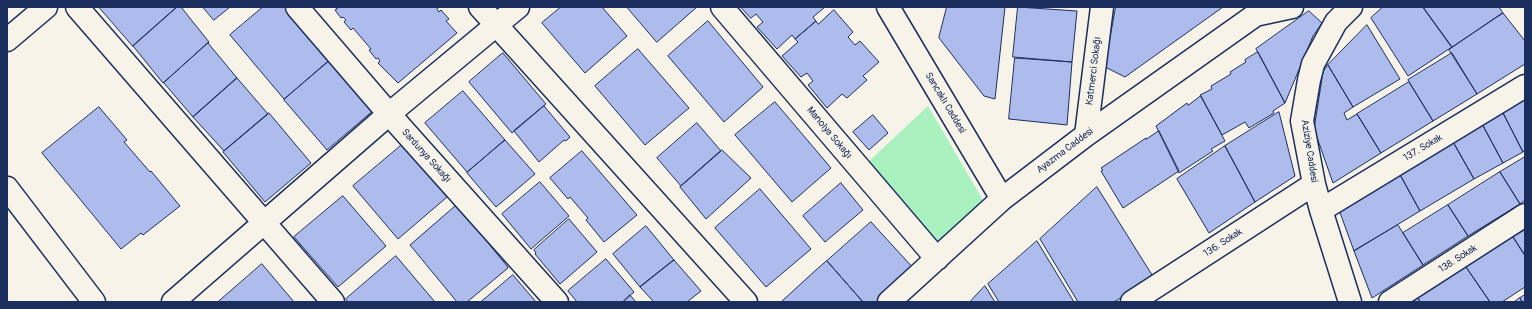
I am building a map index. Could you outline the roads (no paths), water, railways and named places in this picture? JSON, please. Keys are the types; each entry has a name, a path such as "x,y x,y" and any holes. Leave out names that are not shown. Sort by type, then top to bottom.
{"street":[{"path":"7,40 46,7"},
{"path":"77,7 333,302"},
{"name":"Sardunya Sokağı","path":"297,7 389,114 557,302"},
{"path":"480,7 746,302"},
{"path":"173,302 389,114 518,7"},
{"name":"Manolya Sokağı","path":"722,7 937,259"},
{"name":"Sancaklı Caddesi","path":"888,7 1002,199"},
{"name":"Katmerci Sokağı","path":"1086,135 1102,7"},
{"path":"1260,10 1292,7"},
{"name":"Aziziye Caddesi","path":"1350,302 1314,184 1302,121 1309,80 1314,64 1336,22 1351,7"},
{"name":"Ayazma Caddesi","path":"889,302 1002,199 1086,135 1260,10"},
{"name":"137. Sokak","path":"1321,210 1525,86"},
{"name":"136. Sokak","path":"1132,302 1314,184"},
{"path":"7,188 94,302"},
{"name":"138. Sokak","path":"1390,302 1525,215"}]}
